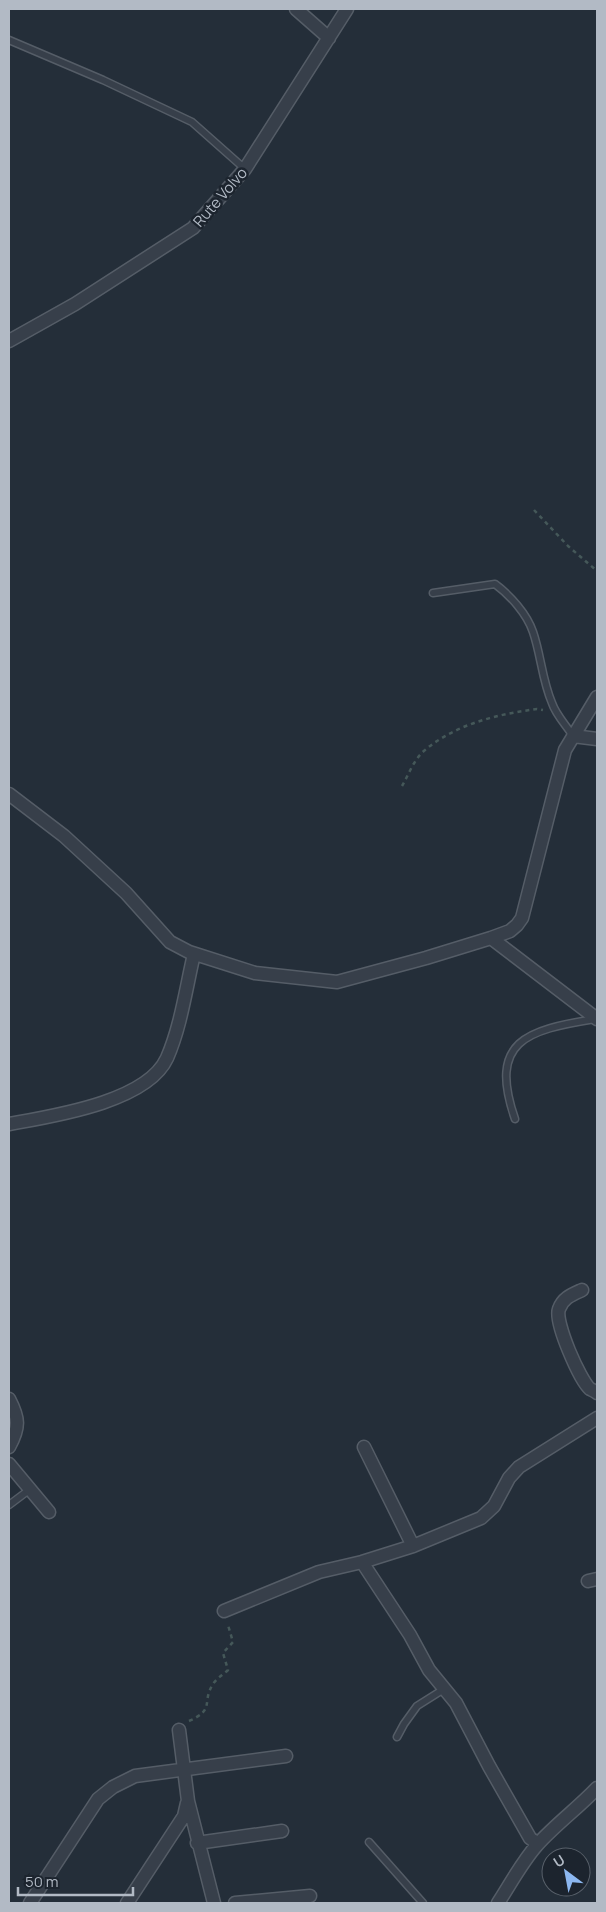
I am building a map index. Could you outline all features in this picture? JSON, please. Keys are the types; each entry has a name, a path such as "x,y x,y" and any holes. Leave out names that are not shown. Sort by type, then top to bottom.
{"street":[{"path":"296,9 329,38"},
{"name":"Rute Volvo","path":"9,341 75,304 193,228 245,169 347,9"},
{"path":"9,794 64,836 126,893 170,942 194,954 255,974 337,982 426,958 490,938 510,931 517,925 522,918 565,750 597,697"},
{"path":"572,736 597,739"},
{"path":"490,938 597,1019"},
{"path":"9,1124 88,1107 129,1093 153,1078 166,1059 178,1026 194,954"},
{"path":"582,1290 564,1298 558,1311 560,1326 571,1358 589,1388 597,1392"},
{"path":"9,1399 18,1417 9,1447"},
{"path":"224,1611 319,1572 362,1562 413,1546 481,1518 494,1506 509,1478 519,1467 597,1418"},
{"path":"364,1447 413,1546"},
{"path":"9,1464 49,1512"},
{"path":"362,1562 410,1635 429,1670 456,1703 530,1838 538,1844"},
{"path":"180,1730 188,1801 197,1843 214,1903"},
{"path":"30,1903 98,1799 113,1787 135,1776 286,1756"},
{"path":"498,1903 527,1857 538,1844 597,1788"},
{"path":"127,1903 184,1816 188,1801"},
{"path":"197,1843 282,1831"},
{"path":"235,1903 310,1896"}],"lane":[{"path":"9,40 103,80 192,122 245,169"},
{"path":"433,593 495,584 503,590 522,612 533,630 543,677 552,704 572,736"},
{"path":"515,1120 507,1096 505,1078 509,1055 518,1044 534,1033 574,1022 597,1019"},
{"path":"9,1505 29,1490"},
{"path":"397,1737 416,1706 444,1689"},
{"path":"369,1842 423,1903"}],"path":[{"path":"534,510 568,546 597,571"},
{"path":"402,786 414,763 424,750 467,725 504,714 523,711 537,709 556,712"},
{"path":"180,1730 185,1722 201,1716 206,1710 212,1685 228,1670 222,1653 233,1642 224,1611"}]}
